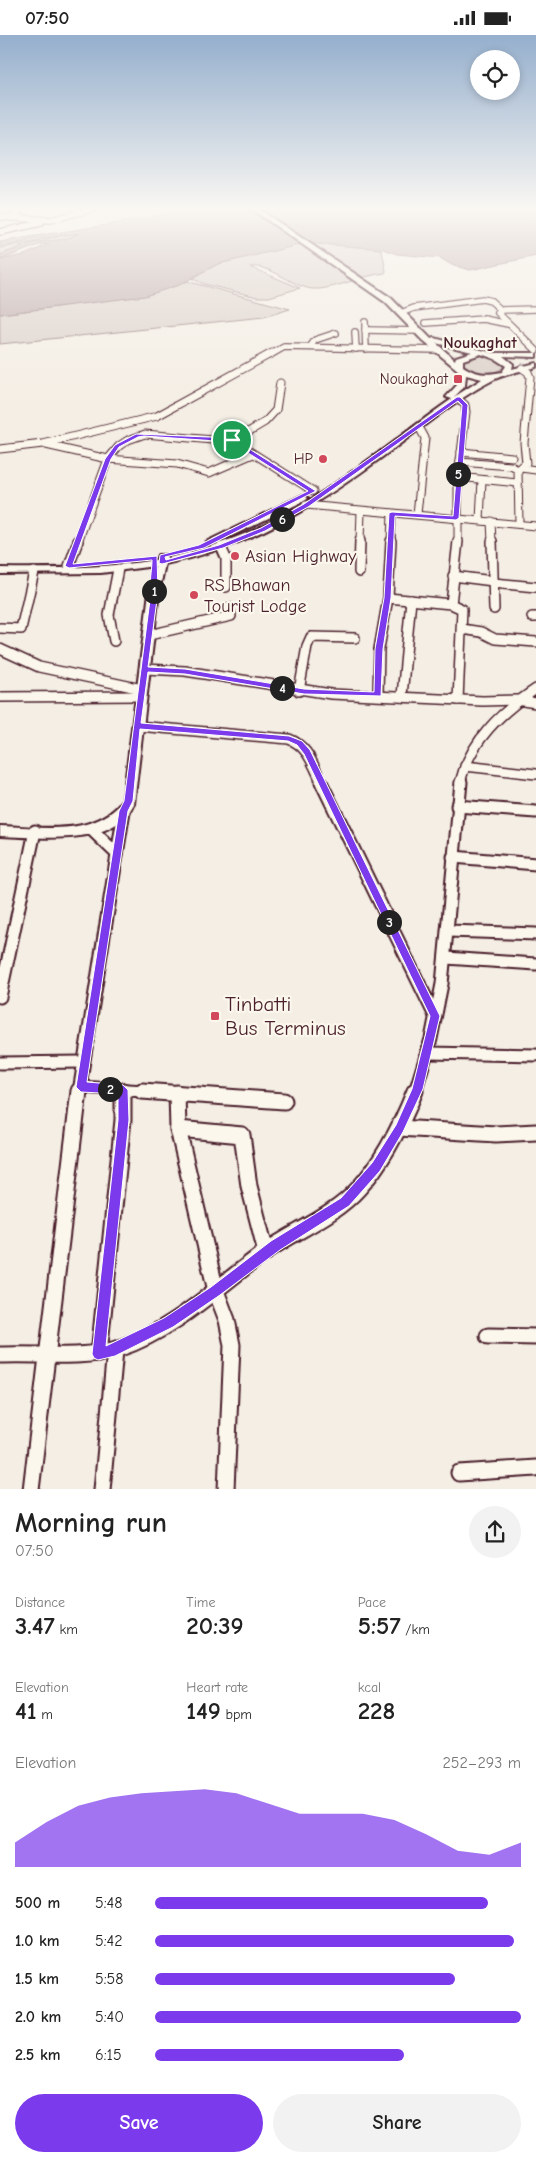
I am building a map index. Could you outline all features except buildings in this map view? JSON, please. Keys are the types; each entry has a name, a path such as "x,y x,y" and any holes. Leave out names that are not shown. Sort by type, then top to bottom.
{"main road":[{"path":"352,276 379,294 439,350 471,375 492,377 536,365"},
{"path":"420,332 448,347 482,353 536,355"},
{"path":"0,571 34,572 118,569 134,567 202,547 265,521 304,502 313,491 452,396 461,386 459,359 482,353 508,362 510,366 505,374"},
{"path":"0,565 69,566 159,560 181,558 221,547 263,529 492,377"},
{"path":"155,584 166,569 181,558"},
{"path":"0,831 91,829 108,823 124,811 129,801 159,560"},
{"path":"134,567 155,584"}],"street":[{"path":"401,313 414,308 482,299 491,301 501,311 536,309"},
{"path":"501,311 498,313 536,350"},
{"path":"426,323 484,319 509,324"},
{"path":"365,322 366,349"},
{"path":"366,330 420,332"},
{"path":"377,331 390,349"},
{"path":"355,332 356,347"},
{"path":"311,345 336,333"},
{"path":"526,341 536,341"},
{"path":"0,449 43,444 157,416 280,348 311,345 366,349 439,350"},
{"path":"519,524 518,483 520,469 526,463 524,443 530,377 528,372 522,368"},
{"path":"232,440 265,421 276,410 280,383"},
{"path":"451,604 458,539 456,518 458,477 466,412 465,405 458,399"},
{"path":"417,514 425,438 419,427"},
{"path":"69,566 108,459 117,446 136,436 144,434 232,440 253,455 313,491"},
{"path":"43,444 108,459 177,464 209,473 253,455"},
{"path":"461,452 512,457"},
{"path":"460,462 536,470"},
{"path":"458,477 518,483"},
{"path":"480,520 482,480"},
{"path":"304,502 362,511 417,514 536,526"},
{"path":"359,572 362,511"},
{"path":"378,695 379,649 388,598 392,513"},
{"path":"491,521 494,609"},
{"path":"221,547 226,558 226,587"},
{"path":"114,641 109,631 109,614 118,569"},
{"path":"0,628 21,629 34,572"},
{"path":"453,576 536,587"},
{"path":"388,598 451,604 463,612 458,700"},
{"path":"402,696 412,600"},
{"path":"149,635 165,633 231,616 229,608"},
{"path":"462,629 481,632 495,639 536,642"},
{"path":"299,691 307,647 311,637 355,638"},
{"path":"0,649 39,667 141,693"},
{"path":"144,669 185,671 299,691 331,694 458,700 517,700 536,703"},
{"path":"0,1355 98,1354 115,1350 169,1323 216,1291 266,1252 345,1202 376,1167 399,1129 417,1089 428,1053 446,957 457,806 465,766 472,750 517,700 536,689"},
{"path":"0,697 141,693"},
{"path":"137,726 273,737 295,740 300,743 311,761 435,1016"},
{"path":"465,766 536,774"},
{"path":"457,806 536,813"},
{"path":"32,1489 83,1062 124,811"},
{"path":"91,829 117,854"},
{"path":"0,997 35,831"},
{"path":"453,857 536,864"},
{"path":"448,931 536,934"},
{"path":"446,957 536,964"},
{"path":"428,1053 536,1055"},
{"path":"0,1063 83,1062"},
{"path":"81,1087 284,1101"},
{"path":"98,1354 123,1120 123,1090"},
{"path":"177,1093 178,1129 216,1291 228,1325 232,1345 226,1489"},
{"path":"178,1129 237,1133 242,1135 249,1186 266,1252"},
{"path":"399,1129 496,1134 536,1132"},
{"path":"488,1336 536,1337"},
{"path":"102,1489 115,1350"},
{"path":"459,1473 536,1468"}],"shaded area":[{"path":"0,276 196,276 179,285 145,296 0,314"},
{"path":"195,276 271,276 300,288 269,297 257,297 204,284 191,278"},
{"path":"280,276 370,276 320,289 312,289 296,284"},
{"path":"186,281 290,309 264,317 0,344 0,314 56,307 179,285"},
{"path":"476,355 491,356 503,364 503,367 490,373 475,372 466,368 463,360"}],"place":[{"name":"Noukaghat","path":"458,379"},
{"name":"HP","path":"323,459"},
{"name":"Asian Highway","path":"235,556"},
{"name":"RS Bhawan Tourist Lodge","path":"194,595"},
{"name":"Tinbatti Bus Terminus","path":"215,1016"}],"district":[{"name":"Noukaghat","path":"480,343"}],"route":[{"path":"232,440 224,441 165,434 144,434 124,441 117,446 108,459 69,566 103,565 155,557 156,564 153,583 154,592 137,726 129,801 124,811 83,1062 81,1087 123,1090 123,1120 98,1354 115,1350 169,1323 216,1291 276,1245 345,1202 376,1167 399,1129 417,1089 428,1053 435,1016 307,752 300,743 289,739 219,731 137,726 144,669 185,671 304,692 378,695 379,649 388,598 392,513 456,518 459,469 466,412 465,405 458,399 306,505 263,529 221,547 162,563 162,556 202,547 303,498 313,491 253,455 232,440"}]}
